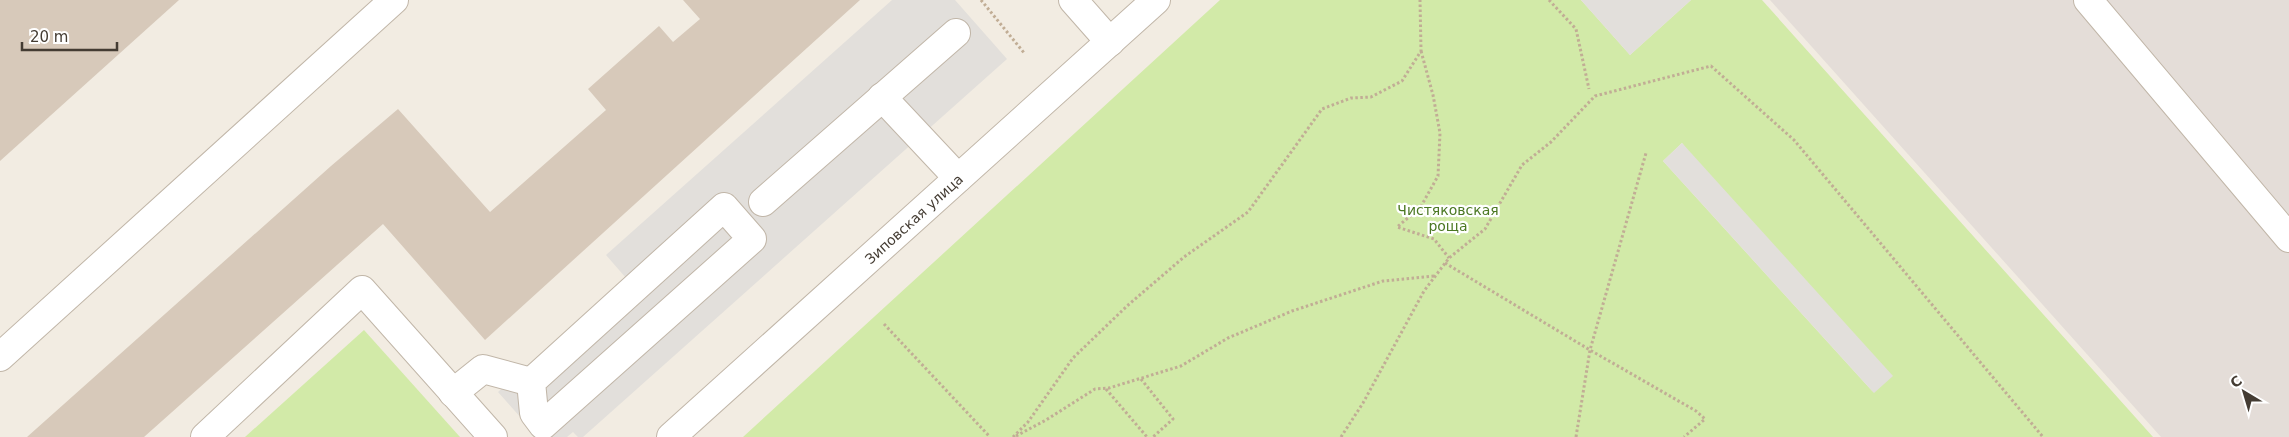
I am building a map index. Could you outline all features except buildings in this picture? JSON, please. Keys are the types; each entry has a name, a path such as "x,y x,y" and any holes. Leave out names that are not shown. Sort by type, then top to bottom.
{"street":[{"path":"0,357 394,0"},
{"path":"1073,0 1110,42"},
{"name":"Зиповская улица","path":"671,437 1156,0"},
{"path":"2088,0 2289,238"},
{"path":"763,202 956,33"},
{"path":"882,97 958,178"},
{"path":"724,207 752,239 544,425 534,413 531,382 724,207"},
{"path":"205,437 362,290 493,437"},
{"path":"453,393 483,369 531,382"}],"path":[{"path":"981,0 1026,54"},
{"path":"1420,0 1421,51 1433,94 1440,133 1438,176 1420,208 1397,227 1434,239 1449,258"},
{"path":"1549,0 1576,29 1589,89"},
{"path":"1013,437 1028,422 1073,358 1184,257 1248,212 1322,110 1351,98 1371,97 1402,81 1421,51"},
{"path":"1341,437 1363,404 1424,291 1449,258 1485,229 1522,165 1552,142 1595,96 1711,66 1794,140 2043,437"},
{"path":"1576,437 1590,350 1646,153"},
{"path":"1446,263 1590,350 1696,410 1705,419 1684,437"},
{"path":"1013,437 1046,420 1095,389 1106,389 1181,366 1228,338 1292,311 1383,281 1435,276"},
{"path":"884,324 990,437"},
{"path":"1141,379 1174,419 1153,437"},
{"path":"1106,389 1147,437"}],"shaded area":[{"path":"892,0 955,0 1007,59 583,437 578,437 573,432 567,437 538,437 498,392 626,278 606,255"},
{"path":"1581,0 1691,0 1630,55"},
{"path":"1770,0 2289,0 2289,437 2161,437"},
{"path":"1682,143 1893,376 1874,393 1663,161"}],"green space":[{"name":"Чистяковская роща","path":"1220,0 1581,0 1630,55 1691,0 1762,0 2153,437 743,437","holes":["1682,143 1874,393 1663,161"]},
{"path":"364,330 460,437 245,437"}]}
